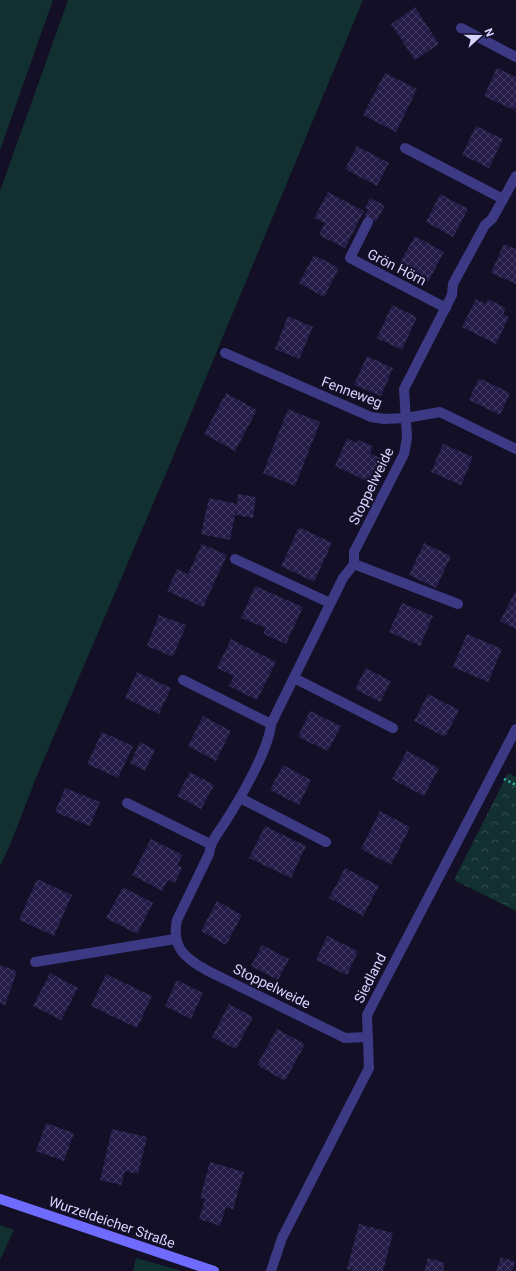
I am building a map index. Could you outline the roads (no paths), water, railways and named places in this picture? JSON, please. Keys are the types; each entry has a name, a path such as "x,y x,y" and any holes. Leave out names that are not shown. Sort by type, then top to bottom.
{"main road":[{"name":"Wurzeldeicher Straße","path":"0,1199 214,1271"}],"street":[{"path":"461,28 516,57"},
{"path":"405,148 503,199"},
{"path":"406,418 404,389 446,308 452,295 453,284 484,225 492,219 516,176"},
{"name":"Grön Hörn","path":"368,222 350,258 446,308"},
{"name":"Fenneweg","path":"225,353 371,417 384,419 406,418 440,412 516,449"},
{"name":"Stoppelweide","path":"368,1037 346,1038 208,971 182,952 175,939 174,930 177,920 209,854 210,844 240,798 270,735 271,724 330,603 343,578 354,564 354,552 404,454 407,438 406,418"},
{"path":"235,559 330,603"},
{"path":"354,564 458,604"},
{"path":"294,678 393,728"},
{"path":"183,680 271,724"},
{"name":"Siedland","path":"271,1271 282,1238 369,1068 367,1015 516,729"},
{"path":"240,798 326,842"},
{"path":"127,803 210,844"},
{"path":"34,962 175,939"}]}
